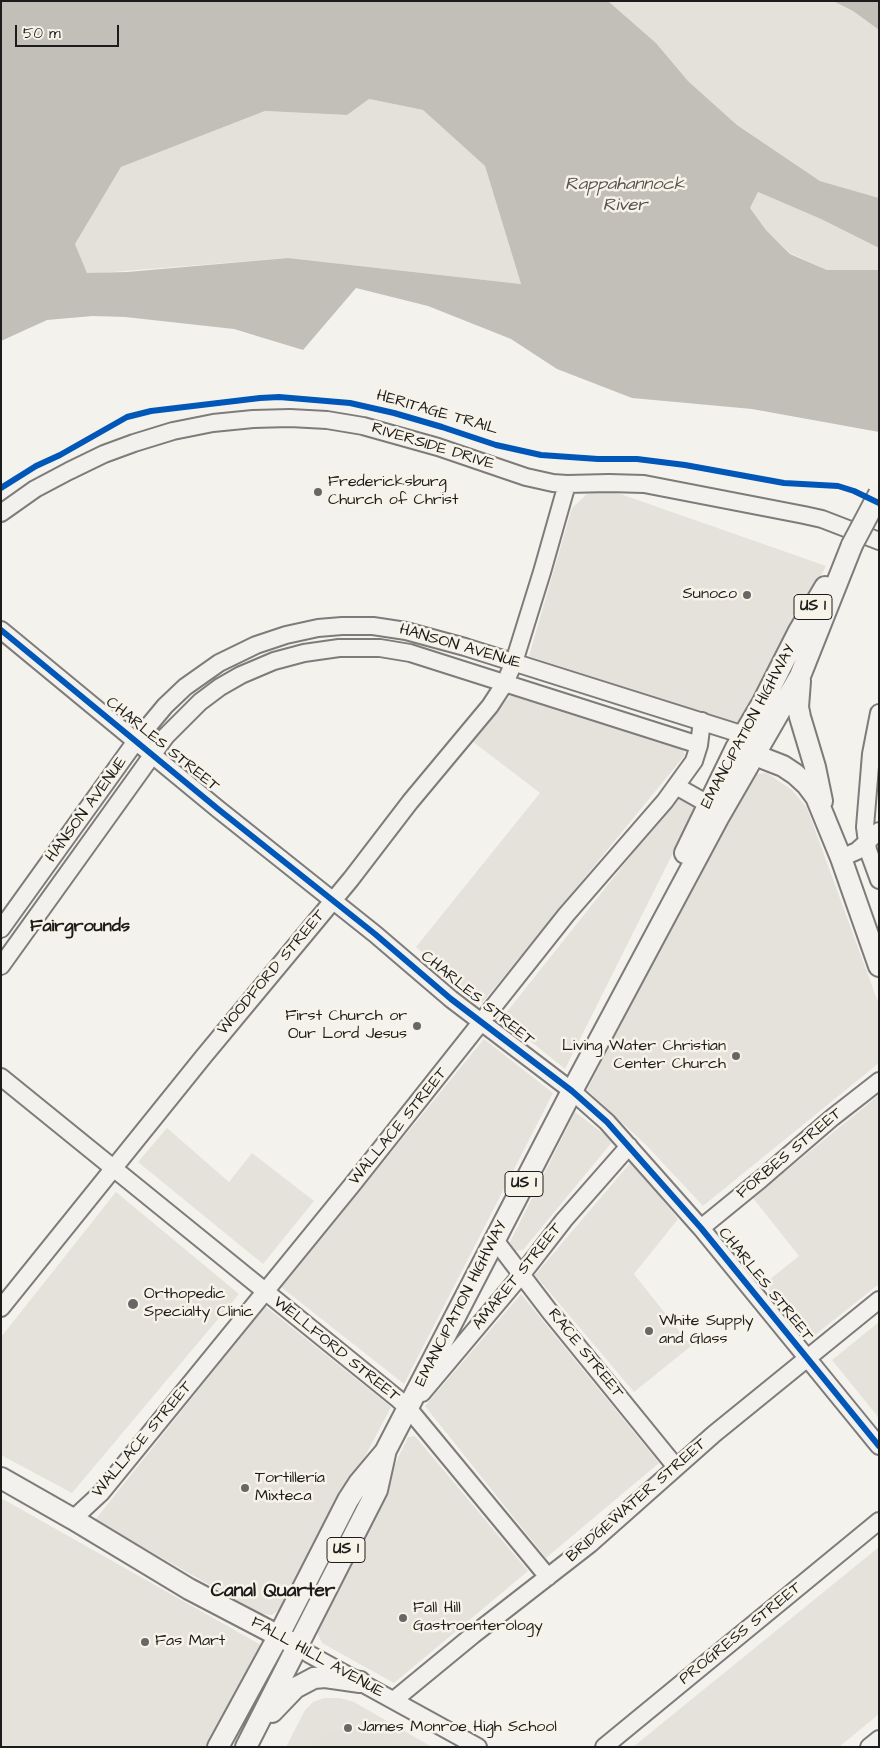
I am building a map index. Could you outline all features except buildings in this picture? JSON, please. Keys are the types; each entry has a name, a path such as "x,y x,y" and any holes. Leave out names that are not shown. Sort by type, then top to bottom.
{"main road":[{"name":"EMANCIPATION HIGHWAY","path":"218,1747 278,1637 352,1494 385,1452 572,1091 718,818 763,702 814,605 852,545 879,494"},
{"name":"EMANCIPATION HIGHWAY","path":"665,918 683,856 708,804 745,746 800,676 852,545"},
{"path":"800,676 798,694 800,717 816,767 825,816"},
{"path":"745,746 795,774 816,797 841,858 872,924 879,966"},
{"name":"EMANCIPATION HIGHWAY","path":"249,1741 377,1490 385,1452"},
{"name":"FALL HILL AVENUE","path":"1,1478 189,1589 298,1646"},
{"path":"249,1741 290,1692 307,1680 325,1676 360,1682"}],"street":[{"name":"RIVERSIDE DRIVE","path":"1,513 35,489 104,454 173,431 213,422 253,419 318,420 363,426 438,447 526,477 567,484 636,484 669,489 813,517 877,540"},
{"name":"WOODFORD STREET","path":"1,1308 204,1056 334,900 410,802 490,706 505,682 514,662 567,484"},
{"name":"HANSON AVENUE","path":"1,929 136,741 176,694 209,669 228,658 256,645 302,631 342,626 388,628 442,640 702,722 745,746"},
{"name":"CHARLES STREET","path":"1,630 334,900 451,999 572,1091 607,1122 701,1228 879,1446"},
{"name":"HANSON AVENUE","path":"1,966 152,754 185,715 220,687 257,668 304,653 354,647 395,650 427,657 699,745"},
{"path":"879,713 871,754 865,827 873,836 875,871 879,880"},
{"name":"WALLACE STREET","path":"73,1519 101,1493 482,1023 566,915 665,801 694,761 699,745 702,722"},
{"path":"676,786 708,804"},
{"path":"841,858 858,851 873,836"},
{"name":"WELLFORD STREET","path":"1,1078 408,1408 548,1577"},
{"name":"FORBES STREET","path":"701,1228 833,1117 879,1081"},
{"name":"AMARET STREET","path":"408,1408 522,1274 564,1220 629,1146"},
{"name":"RACE STREET","path":"495,1240 550,1312 676,1467"},
{"name":"BRIDGEWATER STREET","path":"394,1700 590,1544 714,1434 879,1300"},
{"name":"PROGRESS STREET","path":"604,1747 879,1521"},
{"name":"FALL HILL AVENUE","path":"298,1646 309,1654 478,1747"},
{"path":"869,1747 879,1739"}],"shaded area":[{"path":"608,1 833,1 853,11 879,30 879,198 820,181 737,125 688,81 656,43"},
{"path":"369,99 423,110 485,166 521,284 288,258 87,274 75,244 121,167 265,111 346,115"},
{"path":"758,192 821,219 879,248 879,270 827,270 790,253 766,230 750,208"},
{"path":"609,490 826,566 740,725 529,656 572,508 587,494"},
{"path":"511,695 680,743 685,755 482,1003 416,947 540,793 472,741"},
{"path":"767,773 792,790 807,808 879,1005 879,1063 703,1206 648,1147 587,1090 690,892 755,774"},
{"path":"676,799 689,800 695,809 565,1069 502,1018"},
{"path":"484,1039 553,1093 404,1384 281,1287"},
{"path":"879,1095 879,1284 810,1339 764,1284 799,1256 753,1198"},
{"path":"575,1112 613,1141 523,1250 515,1251 510,1242"},
{"path":"167,1128 229,1182 252,1153 314,1201 263,1264 138,1162"},
{"path":"631,1162 678,1219 634,1274 691,1346 634,1392 535,1275"},
{"path":"116,1192 239,1294 72,1493 1,1455 1,1337"},
{"path":"521,1294 659,1463 546,1558 425,1406"},
{"path":"265,1306 391,1407 360,1466 330,1512 279,1610 272,1615 261,1614 95,1520"},
{"path":"879,1322 879,1418 832,1360"},
{"path":"415,1436 528,1571 394,1683 322,1643 317,1632 319,1623 408,1437"},
{"path":"1,1498 261,1645 208,1747 1,1747"},
{"path":"879,1547 879,1714 839,1747 633,1747"},
{"name":"James Monroe High School","path":"324,1698 340,1698 354,1702 432,1747 286,1747 305,1710 313,1702"},
{"path":"347,1730 368,1732 395,1742 402,1747 303,1747 322,1736"}],"water":[{"name":"Rappahannock River","path":"1,1 608,1 656,43 688,81 737,125 820,181 879,198 879,248 821,219 758,192 750,208 766,230 790,254 827,270 879,270 879,432 752,409 632,398 557,369 511,339 428,306 356,288 303,350 234,329 125,317 93,316 47,320 1,341","holes":["369,99 423,110 485,166 521,284 288,258 127,272 87,273 75,244 121,167 265,111 347,115"]},
{"path":"833,1 879,1 879,30 853,11"}],"cycle path":[{"name":"HERITAGE TRAIL","path":"1,488 36,466 60,455 127,417 151,411 279,397 350,403 394,413 496,445 541,455 598,459 637,459 685,465 784,483 838,486 854,491 879,503"},
{"path":"1,630 218,809 375,934 451,999 572,1091 607,1122 701,1228 879,1446"}],"place":[{"name":"Fredericksburg Church of Christ","path":"318,492"},
{"name":"Sunoco","path":"747,595"},
{"name":"First Church or Our Lord Jesus","path":"417,1026"},
{"name":"Living Water Christian Center Church","path":"736,1056"},
{"name":"Orthopedic Specialty Clinic","path":"133,1304"},
{"name":"White Supply and Glass","path":"649,1331"},
{"name":"Tortillería Mixteca","path":"245,1488"},
{"name":"Fall Hill Gastroenterology","path":"403,1618"},
{"name":"Fas Mart","path":"145,1642"},
{"name":"James Monroe High School","path":"348,1728"}],"district":[{"name":"Fairgrounds","path":"80,927"},
{"name":"Canal Quarter","path":"273,1592"}]}
